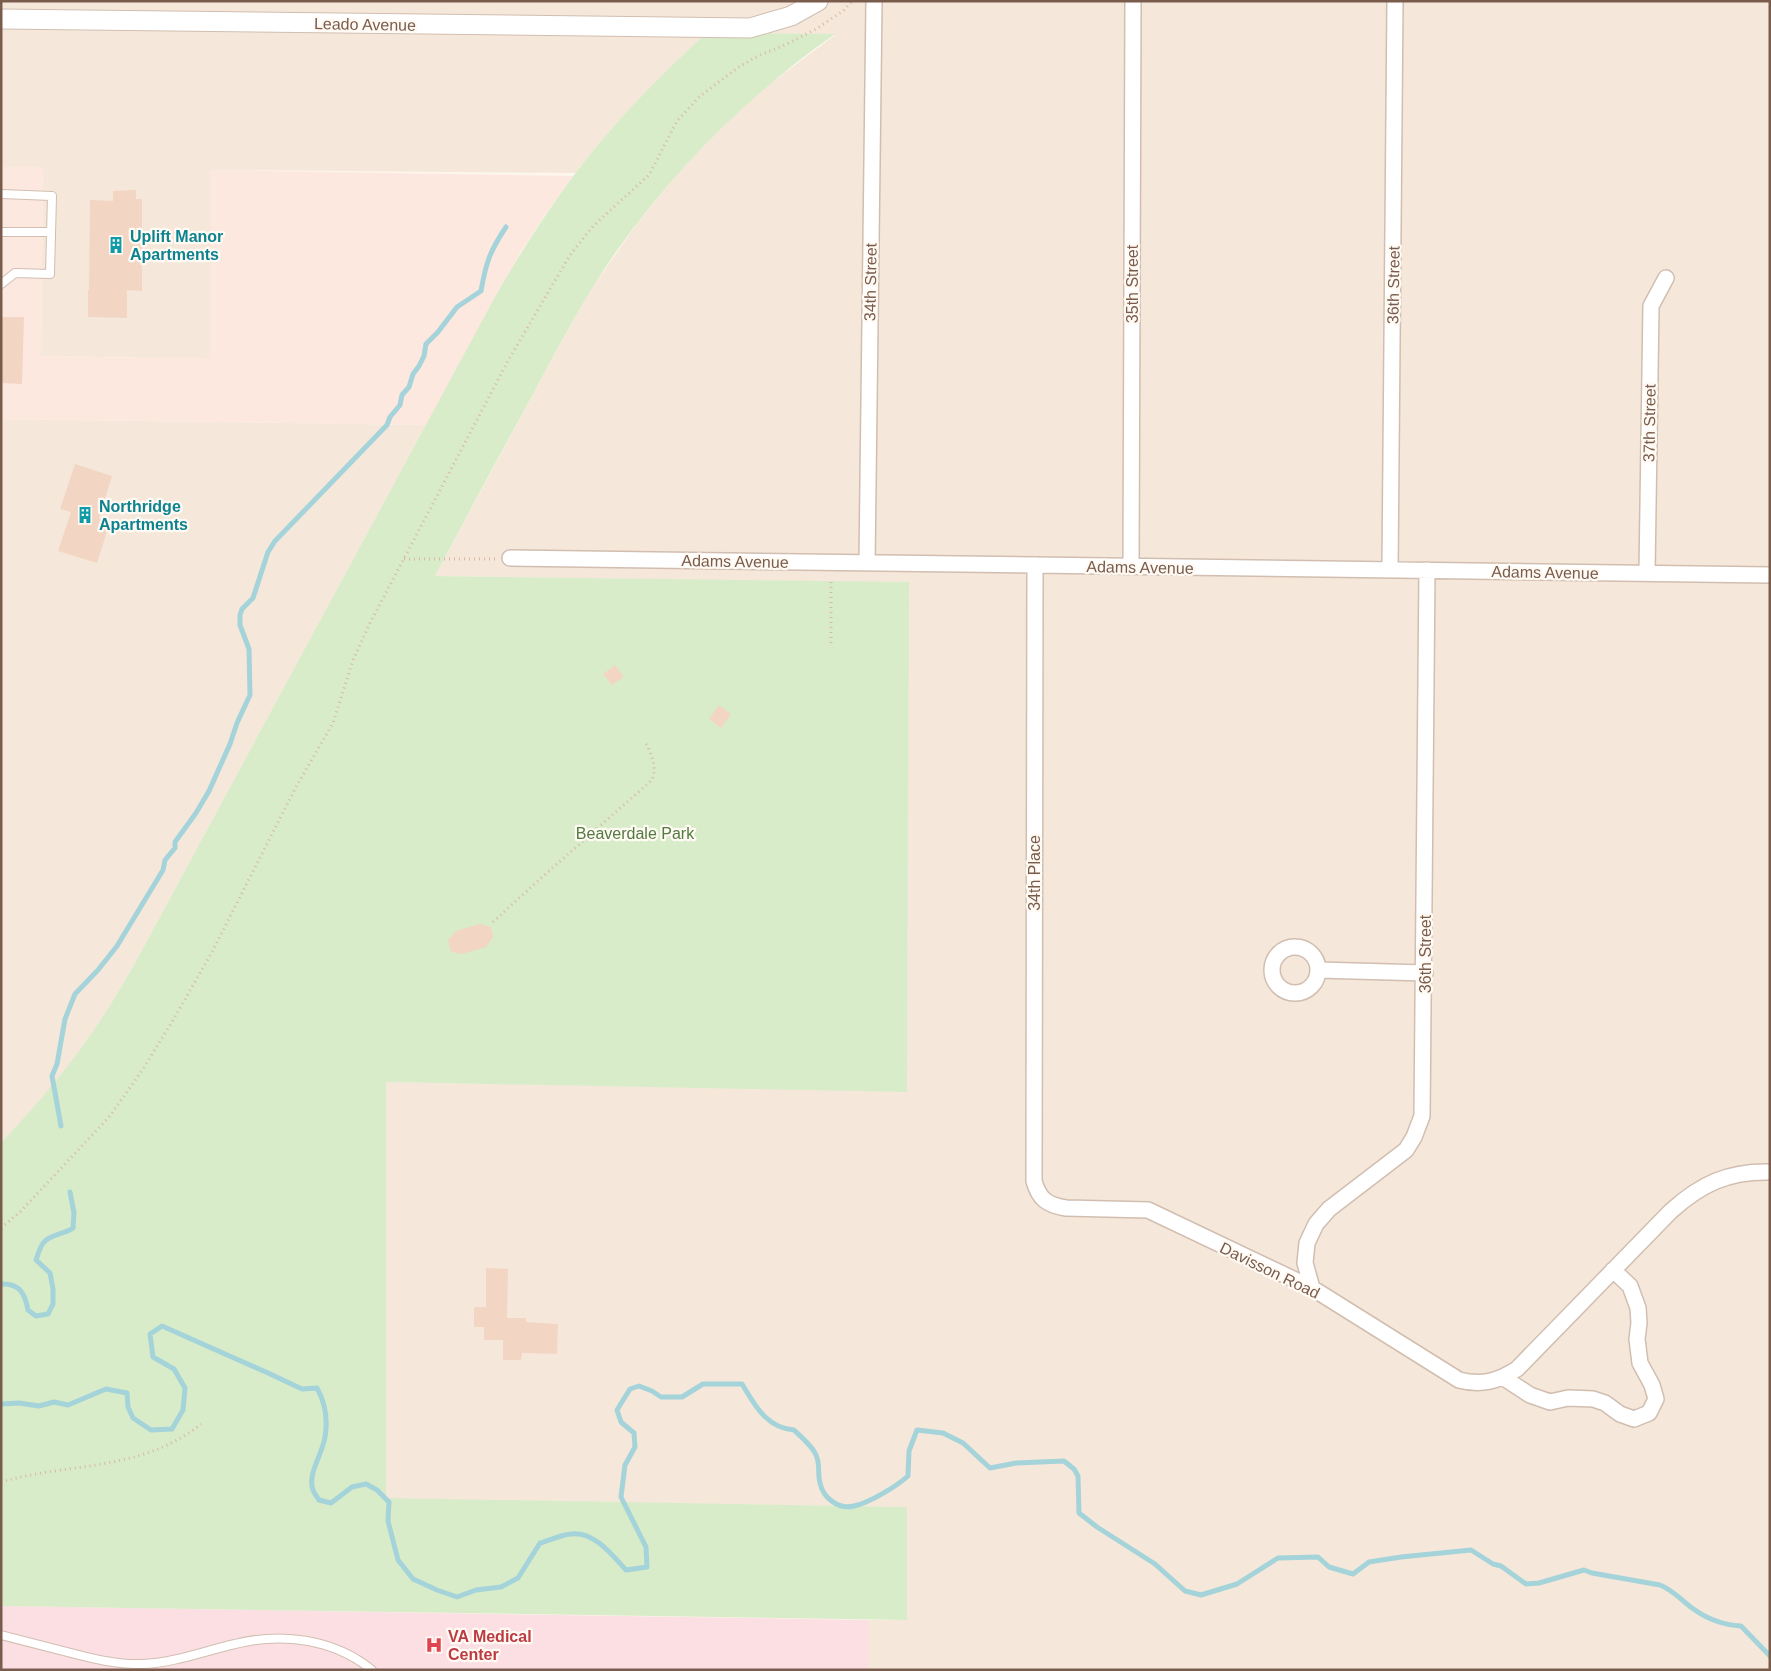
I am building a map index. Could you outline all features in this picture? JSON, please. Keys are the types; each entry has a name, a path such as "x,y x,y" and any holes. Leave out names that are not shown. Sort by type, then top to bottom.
{"street":[{"name":"Leado Avenue","path":"1,19 750,28 791,16 818,1"},
{"name":"34th Street","path":"867,563 874,1"},
{"name":"35th Street","path":"1131,566 1133,1"},
{"name":"36th Street","path":"1390,570 1395,1"},
{"name":"37th Street","path":"1647,573 1651,306 1666,278"},
{"name":"Adams Avenue","path":"510,558 1770,574"},
{"name":"34th Place","path":"1034,1181 1035,565"},
{"name":"36th Street","path":"1312,1288 1305,1263 1307,1243 1316,1224 1329,1209 1406,1150 1414,1137 1422,1116 1427,570"},
{"path":"1319,970 1424,973"},
{"name":"Davisson Road","path":"1034,1181 1036,1190 1044,1200 1053,1206 1148,1210 1312,1288 1459,1380 1471,1383 1489,1383 1504,1378 1517,1369 1671,1211 1690,1194 1712,1182 1736,1174 1770,1172"},
{"path":"1504,1378 1530,1395 1550,1402 1568,1398 1593,1399 1605,1403 1620,1414 1634,1419 1649,1413 1656,1399 1652,1384 1640,1363 1637,1338 1638,1308 1630,1286 1613,1270"}],"lane":[{"path":"1,194 52,196 50,274 15,273 1,284"},
{"path":"1,232 51,232"},
{"path":"1,1636 120,1664 164,1662 236,1643 268,1638 299,1639 333,1647 360,1660 372,1670"}],"path":[{"path":"1,1228 21,1211 110,1116 144,1069 172,1022 212,952 296,787 333,723 353,660 370,623 509,360 570,255 593,226 649,175 677,121 700,96 740,66 816,29 843,11 852,1"},
{"path":"404,559 510,558"},
{"path":"831,563 831,643"},
{"path":"493,922 652,780 654,774 653,759 646,743"},
{"path":"1,1482 20,1476 127,1460 173,1443 186,1436 201,1424"}],"shaded area":[{"path":"1,1 1770,1 1770,1670 868,1670 868,1620 906,1620 906,1507 386,1499 386,1082 907,1091 908,583 435,576 589,292 636,225 674,178 718,130 767,86 835,35 707,33 652,85 612,128 575,173 210,170 210,359 41,356 43,168 1,167"},
{"path":"1,167 43,167 41,356 210,359 210,170 573,176 519,255 426,425 1,419"},
{"path":"1,419 426,425 135,963 105,1015 67,1068 32,1111 1,1143"},
{"name":"VA Medical Center","path":"1,1606 868,1620 868,1670 1,1670"}],"green space":[{"name":"Beaverdale Park","path":"707,33 835,34 774,81 717,132 665,188 618,249 594,284 573,321 435,576 909,582 907,1092 386,1082 386,1498 907,1507 907,1620 1,1606 1,1143 29,1113 68,1065 93,1032 120,989 513,266 574,175 604,137 654,83"}],"building":[{"name":"Uplift Manor Apartments","path":"136,190 136,199 142,199 142,291 127,290 127,318 88,317 90,200 113,201 113,191"},
{"path":"1,317 24,317 22,384 1,383"},
{"name":"Northridge Apartments","path":"75,464 112,476 99,518 110,522 97,563 58,551 71,512 60,509"},
{"path":"615,665 624,677 612,685 603,674"},
{"path":"719,705 731,714 721,728 709,719"},
{"path":"480,924 491,927 493,937 486,947 462,954 451,952 448,940 456,931"},
{"path":"486,1268 508,1269 507,1318 526,1318 526,1322 558,1324 557,1354 522,1353 521,1360 503,1360 503,1340 484,1340 484,1327 474,1327 474,1307 486,1307"}],"waterway":[{"path":"61,1126 52,1076 57,1064 65,1019 75,994 98,970 117,946 163,870 165,860 175,848 175,842 209,791 230,744 250,695 249,649 240,625 240,615 242,609 253,598 268,552 275,541 387,425 390,417 400,405 402,395 409,387 413,374 424,356 426,344 457,307 481,291 489,257 506,227"},
{"path":"1,1284 17,1287 23,1294 28,1310 36,1316 48,1314 53,1304 50,1273 36,1260 41,1246 47,1239 73,1228 74,1213 70,1192"},
{"path":"1,1404 19,1403 39,1406 54,1402 68,1405 106,1389 127,1393 128,1407 133,1418 151,1430 172,1429 183,1410 185,1388 174,1369 153,1357 150,1334 162,1326 302,1389 317,1388 326,1412 326,1424 324,1443 312,1477 313,1490 316,1496 319,1500 331,1503 352,1487 366,1484 377,1490 389,1502 388,1521 398,1560 413,1579 457,1597 476,1590 501,1587 518,1578 540,1543 571,1534 579,1534 595,1540 609,1551 626,1570 647,1567 646,1547 621,1497 625,1465 635,1447 634,1433 621,1422 617,1410 630,1389 639,1386 661,1397 682,1397 703,1384 742,1384 762,1414 776,1425 794,1430 811,1447 818,1460 819,1479 824,1493 832,1502 843,1506 854,1506 875,1498 908,1476 909,1451 917,1430 943,1433 963,1443 990,1468 1016,1463 1064,1461 1074,1469 1078,1476 1079,1513 1097,1527 1155,1564 1185,1591 1201,1595 1237,1584 1278,1558 1318,1557 1329,1567 1353,1574 1369,1562 1471,1550 1493,1564 1501,1566 1526,1584 1539,1583 1584,1570 1660,1585 1673,1592 1703,1615 1715,1621 1741,1626 1770,1656"}],"place":[{"name":"Uplift Manor Apartments","path":"116,245"},
{"name":"Northridge Apartments","path":"85,515"},
{"name":"VA Medical Center","path":"434,1645"}]}
